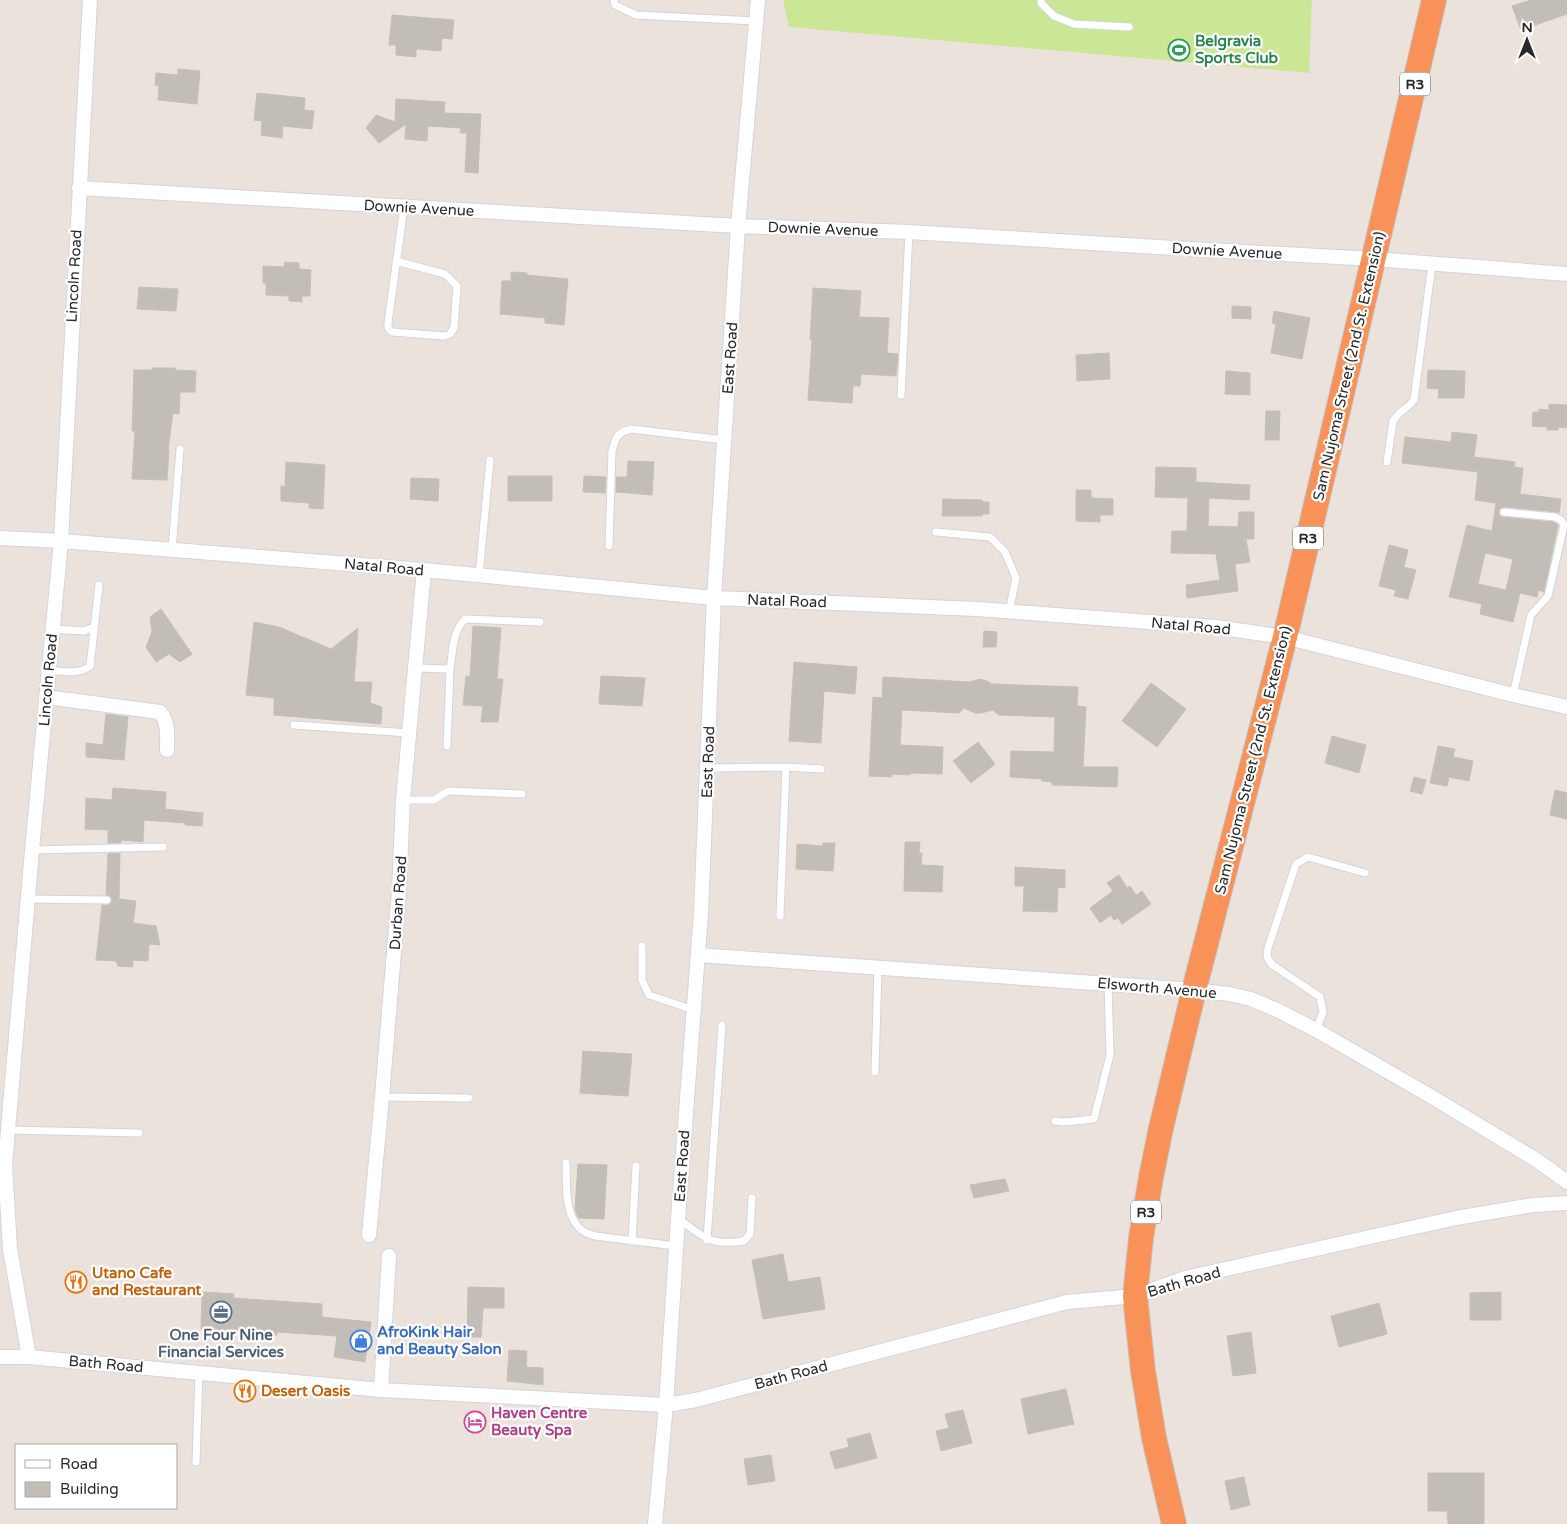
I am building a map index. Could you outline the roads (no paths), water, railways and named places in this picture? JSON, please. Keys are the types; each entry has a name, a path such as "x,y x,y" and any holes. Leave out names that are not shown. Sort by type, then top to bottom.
{"highway":[{"name":"Sam Nujoma Street (2nd St. Extension)","path":"1174,1524 1154,1438 1143,1371 1136,1296 1142,1238 1157,1144 1194,990 1284,637 1434,0"}],"street":[{"name":"Lincoln Road","path":"29,1357 10,1249 5,1165 8,1130 6,1091 32,850 61,541 90,0"},
{"name":"East Road","path":"655,1524 666,1405 698,955 708,768 714,598 738,226 758,0"},
{"name":"Downie Avenue","path":"79,188 738,226 909,232 1374,259 1567,274"},
{"name":"Natal Road","path":"0,538 61,541 424,570 714,598 1009,612 1216,627 1284,637 1512,695 1567,707"},
{"name":"Durban Road","path":"369,1236 400,891 409,733 424,570"},
{"path":"46,697 160,712 165,717 167,725 167,750"},
{"name":"Elsworth Avenue","path":"698,955 1194,990 1229,994 1251,999 1316,1030 1432,1097 1538,1161 1567,1182"},
{"name":"Bath Road","path":"0,1357 29,1357 381,1390 666,1405 696,1400 1067,1302 1136,1296 1185,1278 1456,1218 1533,1205 1567,1203"},
{"path":"381,1390 389,1256"}],"lane":[{"path":"614,0 615,5 636,15 756,21"},
{"path":"1042,0 1041,3 1054,16 1074,24 1129,27"},
{"path":"396,261 445,274 457,286 454,328 450,334 444,336 392,332 388,328 396,261 404,207"},
{"path":"901,394 909,232"},
{"path":"1387,462 1393,421 1396,415 1412,404 1414,400 1432,264"},
{"path":"609,546 612,451 616,437 622,432 631,429 724,440"},
{"path":"172,550 180,449"},
{"path":"479,575 490,460"},
{"path":"1504,512 1555,517 1562,520 1564,526 1548,596 1531,615 1512,695"},
{"path":"936,532 990,537 1005,552 1016,578 1009,612"},
{"path":"48,670 81,672 90,666 99,585"},
{"path":"447,746 450,669 455,638 460,625 465,619 540,622"},
{"path":"52,629 84,631 94,627"},
{"path":"416,668 450,669"},
{"path":"294,725 409,733"},
{"path":"708,768 786,767 821,769"},
{"path":"780,916 786,767"},
{"path":"404,800 434,800 448,791 522,794"},
{"path":"32,850 163,847"},
{"path":"1316,1030 1323,1012 1320,997 1271,964 1267,956 1268,948 1296,864 1308,857 1365,873"},
{"path":"27,899 107,900"},
{"path":"642,946 642,980 649,994 694,1010"},
{"path":"875,1072 878,968"},
{"path":"1055,1121 1094,1119 1110,1055 1108,984"},
{"path":"707,1240 722,1025"},
{"path":"382,1097 469,1098"},
{"path":"8,1130 139,1133"},
{"path":"566,1163 568,1205 576,1226 585,1233 676,1246"},
{"path":"632,1241 636,1166"},
{"path":"678,1219 707,1240 726,1244 744,1241 750,1234 752,1198"},
{"path":"666,1405 678,1219"},
{"path":"196,1462 199,1373"}],"place":[{"name":"Belgravia Sports Club","path":"1179,50"},
{"name":"Utano Cafe and Restaurant","path":"76,1282"},
{"name":"One Four Nine Financial Services","path":"221,1312"},
{"name":"AfroKink Hair and Beauty Salon","path":"361,1341"},
{"name":"Desert Oasis","path":"245,1391"},
{"name":"Haven Centre Beauty Spa","path":"475,1422"}]}
